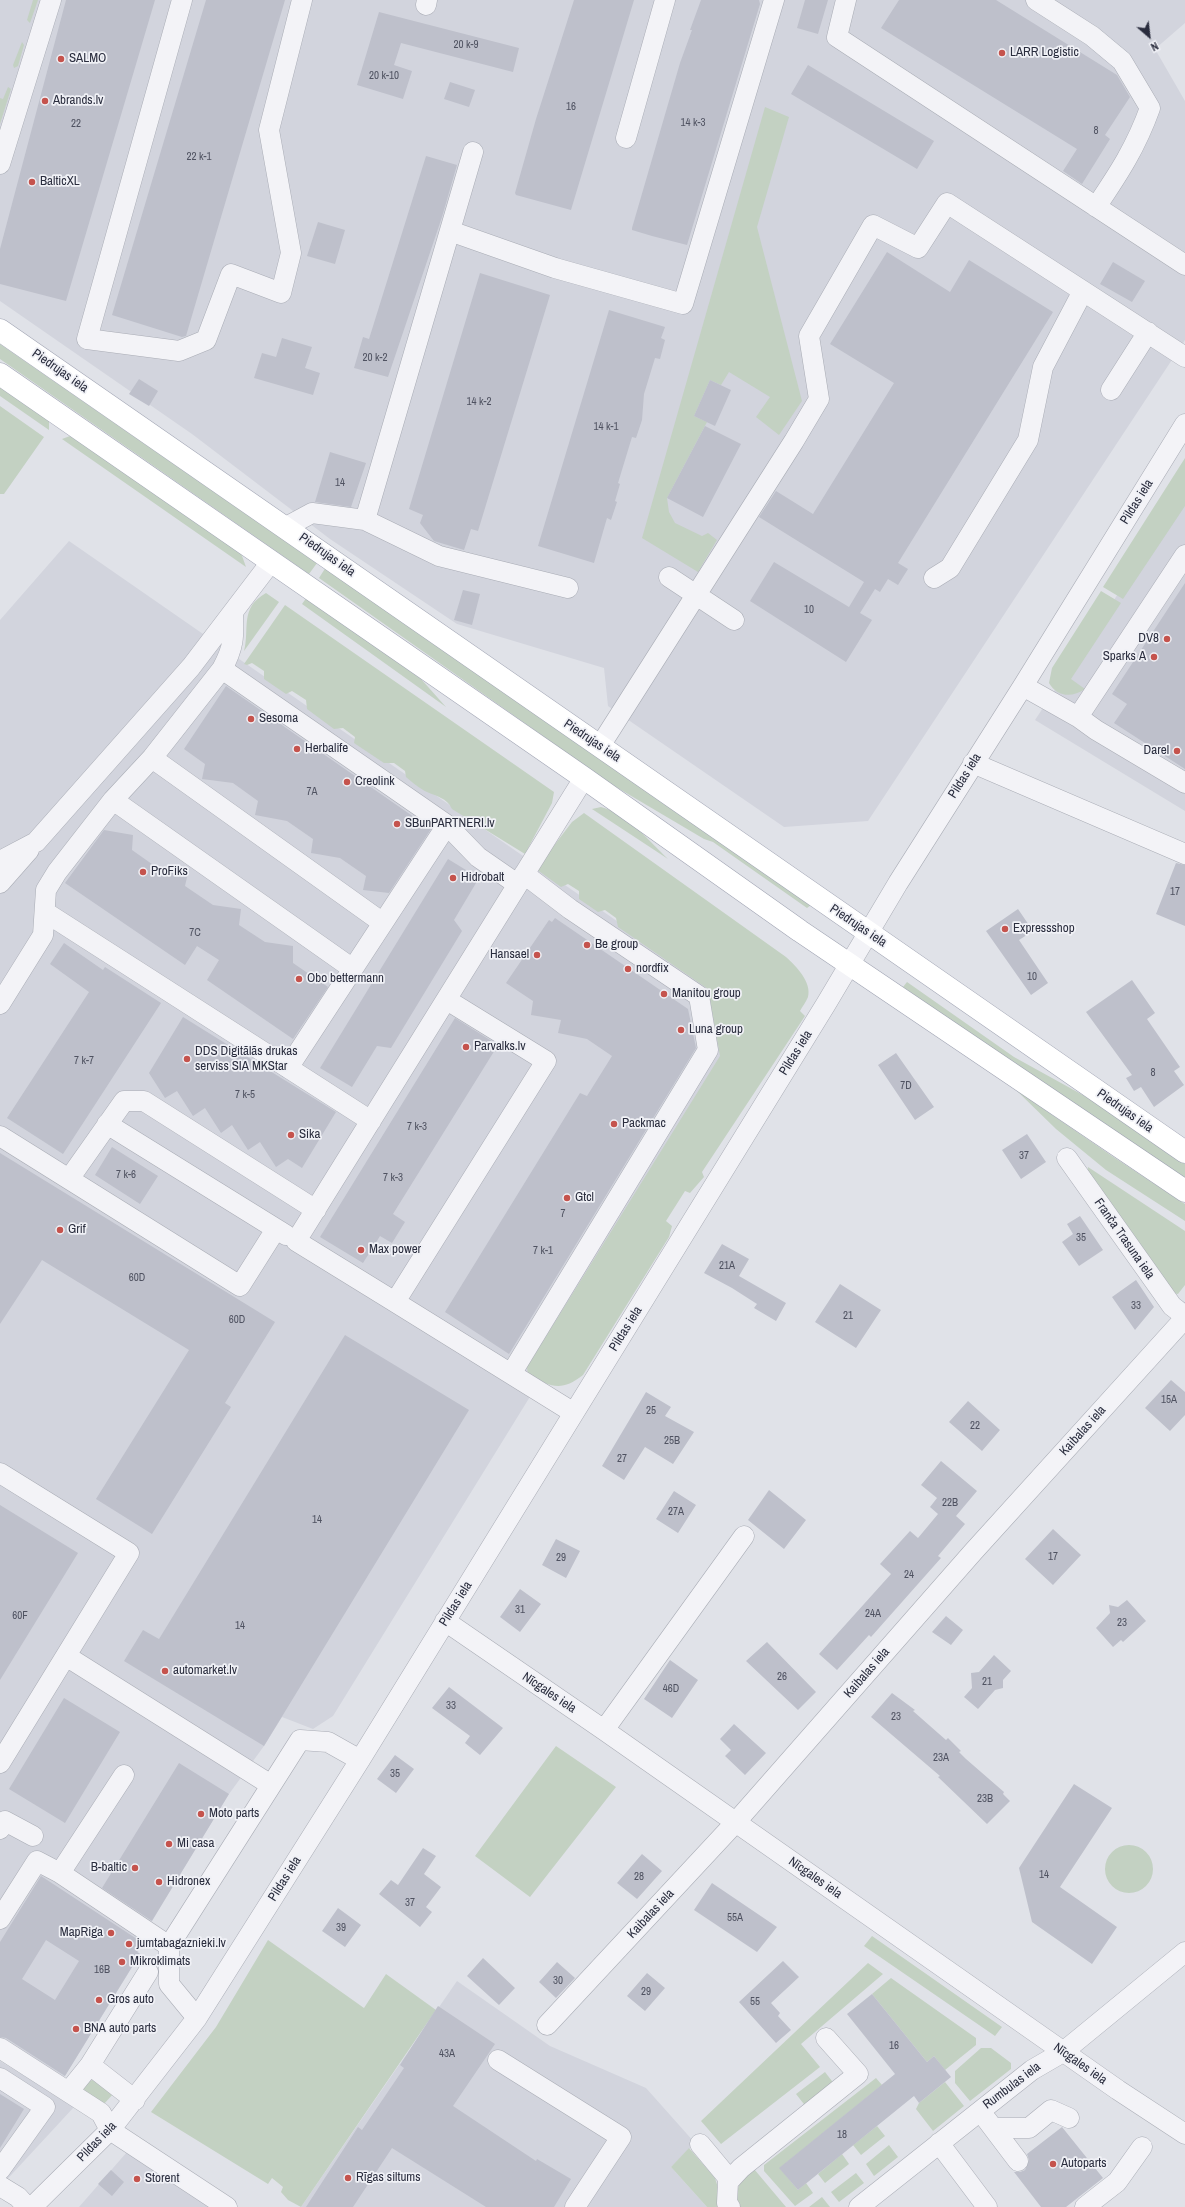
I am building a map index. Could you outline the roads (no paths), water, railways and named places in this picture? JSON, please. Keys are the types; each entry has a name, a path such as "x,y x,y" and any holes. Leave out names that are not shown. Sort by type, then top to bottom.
{"main road":[{"name":"Piedrujas iela","path":"0,330 286,527 868,934 913,963 1185,1152"},
{"path":"0,374 584,778 850,965 1185,1191"}],"street":[{"path":"0,164 51,0"},
{"path":"182,0 87,339 179,351 206,340 231,274 281,293 291,253 270,130 302,0"},
{"path":"626,138 665,0"},
{"path":"450,231 555,268 683,304 774,0"},
{"path":"846,0 837,37 1185,265"},
{"path":"1036,0 1092,36 1122,61 1150,108 1140,136 1125,165 1096,207"},
{"path":"365,520 474,152"},
{"path":"600,746 794,441 819,399 809,336 873,225 918,248 947,203 1185,357"},
{"path":"934,578 950,568 1028,440 1043,368 1084,291"},
{"path":"1111,390 1148,332"},
{"name":"Pildas iela","path":"32,2207 110,2130 135,2100 197,2018 360,1760 973,763 1023,686 1185,424"},
{"path":"286,527 312,513 365,520 439,556 568,588"},
{"path":"1078,717 1185,555"},
{"path":"0,883 191,667 271,562"},
{"path":"669,577 734,620"},
{"path":"0,1004 43,935 46,890 57,872 113,800 152,758 222,668 231,652 234,640 233,613"},
{"path":"222,668 447,825 478,857 521,879 570,909 699,996 708,1050 511,1374"},
{"path":"1023,686 1078,717 1096,730 1185,783"},
{"path":"152,758 383,923"},
{"path":"973,763 1185,854"},
{"path":"296,1241 584,778"},
{"path":"113,800 353,969"},
{"path":"288,1068 447,825"},
{"path":"0,861 36,842"},
{"path":"45,912 371,1121"},
{"path":"395,1302 546,1061 447,1000"},
{"path":"69,1179 124,1101 144,1101 316,1210"},
{"path":"107,1124 574,1413"},
{"path":"0,1136 240,1286 276,1229"},
{"name":"Franča Trasuna iela","path":"1067,1158 1172,1306 1185,1317"},
{"name":"Kaibalas iela","path":"547,2025 735,1823 973,1552 1185,1317"},
{"path":"0,1473 129,1553 0,1763"},
{"path":"604,1730 744,1536"},
{"name":"Nīcgales iela","path":"445,1621 604,1730 1063,2052 1185,2134"},
{"path":"66,1656 271,1785"},
{"path":"197,2018 169,1984 169,1946 300,1740 328,1742 360,1760"},
{"path":"60,1873 124,1775"},
{"path":"0,1829 5,1821 33,1836"},
{"path":"0,1919 37,1861 60,1873 169,1946"},
{"name":"Rumbulas iela","path":"859,2207 1032,2070 1063,2052 1185,1952"},
{"path":"69,2091 90,2065 148,1972"},
{"path":"730,2207 727,2203 728,2182 741,2168 858,2074 826,2038"},
{"path":"0,2048 101,2113 110,2130 227,2207"},
{"path":"498,2060 621,2137 575,2207"},
{"path":"90,2065 135,2100"},
{"path":"0,2078 45,2106 0,2170"},
{"path":"993,2128 1029,2128 1051,2110 1069,2118"},
{"path":"980,2111 1018,2161"},
{"path":"700,2144 730,2180"},
{"path":"939,2144 987,2207"},
{"path":"1085,2207 1117,2182 1142,2147"},
{"path":"0,2186 18,2197 27,2207"}],"place":[{"name":"LARR Logistic","path":"1002,53"},
{"name":"SALMO","path":"61,59"},
{"name":"Abrands.lv","path":"45,101"},
{"name":"BalticXL","path":"32,182"},
{"name":"DV8","path":"1167,639"},
{"name":"Sparks A","path":"1154,657"},
{"name":"Sesoma","path":"251,719"},
{"name":"Herbalife","path":"297,749"},
{"name":"Darel","path":"1177,751"},
{"name":"Creolink","path":"347,782"},
{"name":"SBunPARTNERI.lv","path":"397,824"},
{"name":"ProFiks","path":"143,872"},
{"name":"Hidrobalt","path":"453,878"},
{"name":"Expressshop","path":"1005,929"},
{"name":"Be group","path":"587,945"},
{"name":"Hansael","path":"537,955"},
{"name":"nordfix","path":"628,969"},
{"name":"Obo bettermann","path":"299,979"},
{"name":"Manitou group","path":"664,994"},
{"name":"Luna group","path":"681,1030"},
{"name":"Parvalks.lv","path":"466,1047"},
{"name":"DDS Digitālās drukas serviss SIA MKStar","path":"187,1059"},
{"name":"Packmac","path":"614,1124"},
{"name":"Sika","path":"291,1135"},
{"name":"Gtcl","path":"567,1198"},
{"name":"Grif","path":"60,1230"},
{"name":"Max power","path":"361,1250"},
{"name":"automarket.lv","path":"165,1671"},
{"name":"Moto parts","path":"201,1814"},
{"name":"Mi casa","path":"169,1844"},
{"name":"B-baltic","path":"135,1868"},
{"name":"Hidronex","path":"159,1882"},
{"name":"MapRiga","path":"111,1933"},
{"name":"jumtabagaznieki.lv","path":"129,1944"},
{"name":"Mikroklimats","path":"122,1962"},
{"name":"Gros auto","path":"99,2000"},
{"name":"BNA auto parts","path":"76,2029"},
{"name":"Autoparts","path":"1053,2164"},
{"name":"Rīgas siltums","path":"348,2178"},
{"name":"Storent","path":"137,2179"}]}
